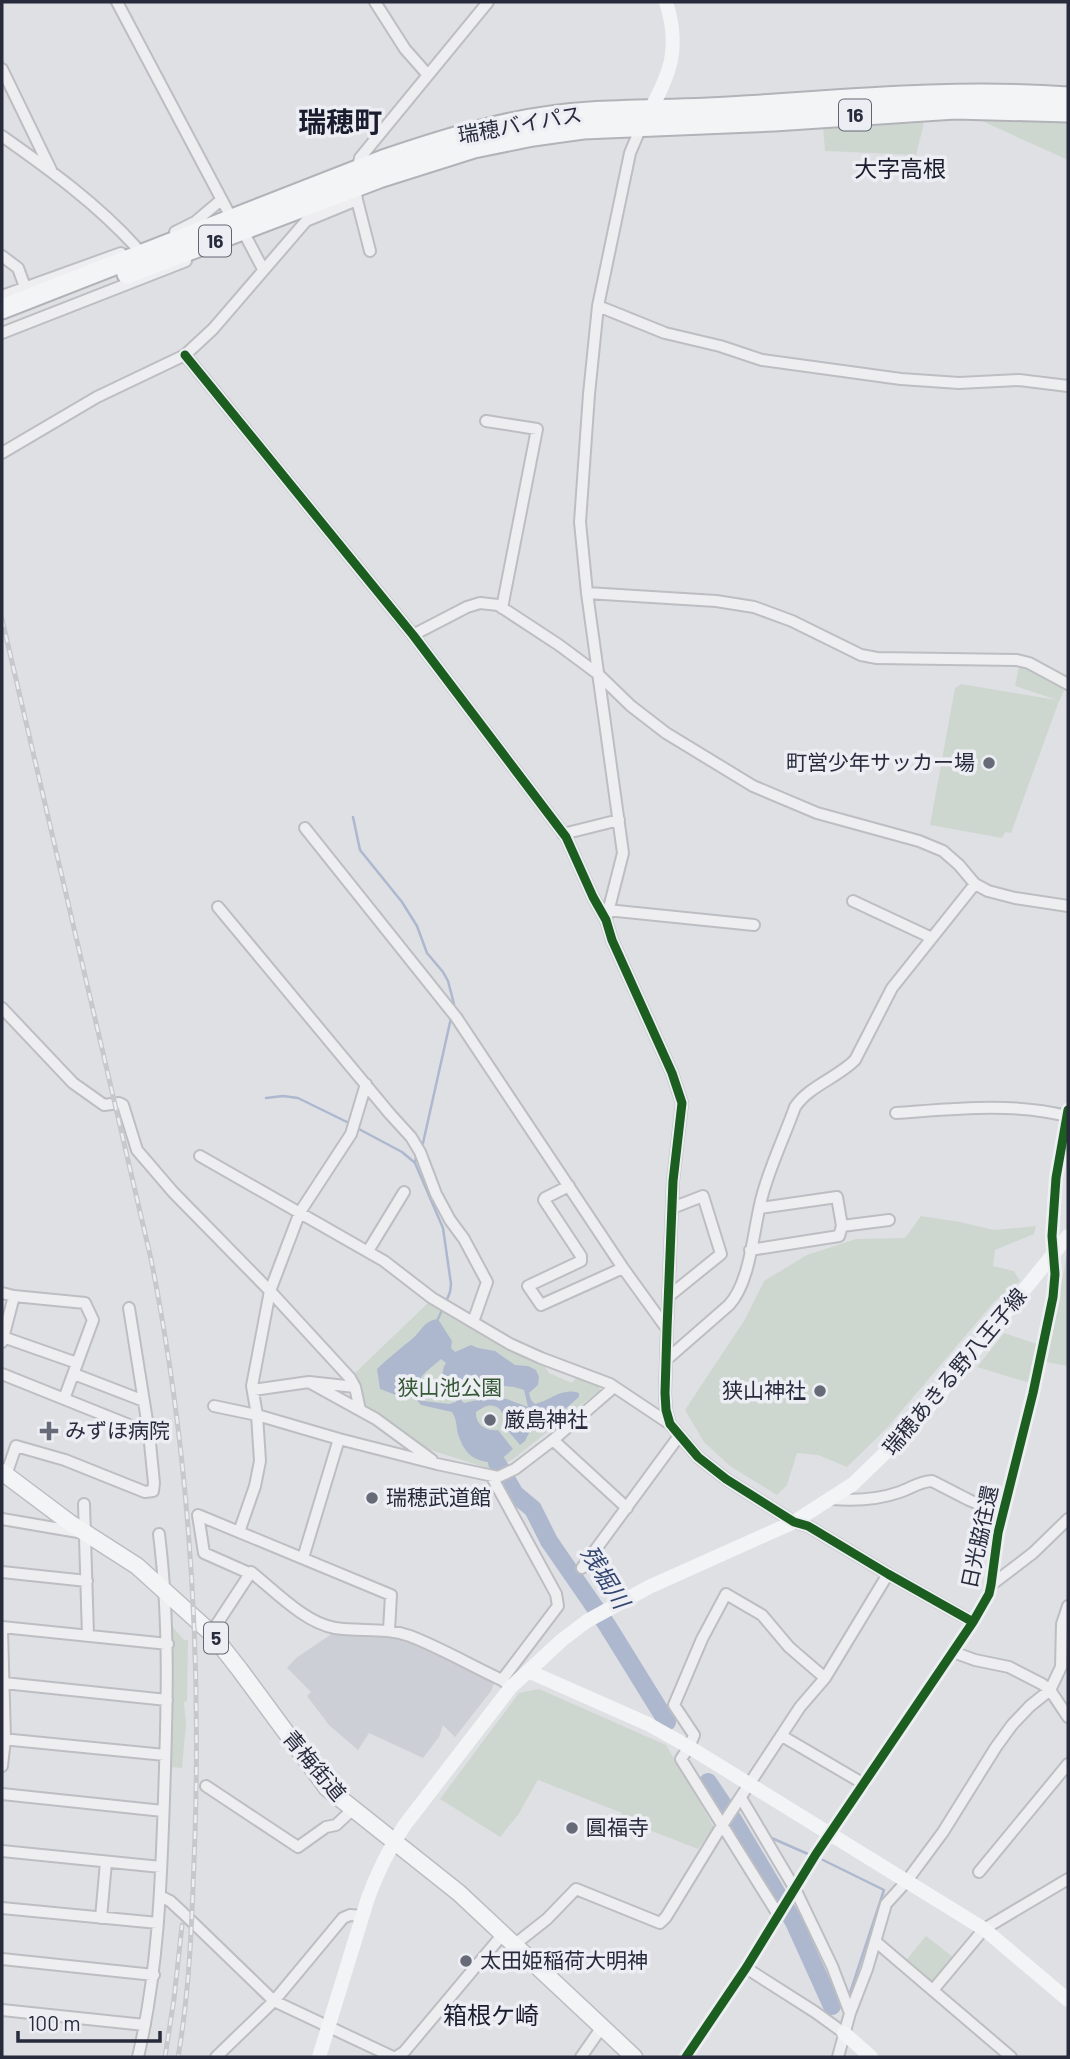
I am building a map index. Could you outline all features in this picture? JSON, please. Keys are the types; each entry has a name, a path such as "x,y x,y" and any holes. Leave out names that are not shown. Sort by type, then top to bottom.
{"highway":[{"name":"瑞穂バイパス","path":"2,322 72,288 232,219 356,186 494,143 710,108 957,93 1068,97"},
{"name":"瑞穂バイパス","path":"646,119 774,121 954,109 1068,112"},
{"name":"瑞穂バイパス","path":"2,309 249,231 356,186"}],"main road":[{"name":"青梅街道","path":"4,1473 85,1533 137,1566 211,1633 327,1788 459,1893 634,2057"}],"street":[{"path":"117,2 232,219"},
{"path":"375,2 405,49 428,75"},
{"path":"370,251 356,186 360,158 488,2"},
{"path":"606,915 623,853 587,593 580,522 598,306 630,153 670,69 674,36 666,2"},
{"path":"2,69 52,171"},
{"path":"2,136 52,171 136,247"},
{"path":"2,453 97,397 185,355 213,329 306,221 356,186"},
{"path":"2,296 178,231 195,222 220,200"},
{"path":"2,333 165,270 249,231 263,269"},
{"path":"2,256 18,268 25,287"},
{"path":"598,306 665,333 720,346 762,360 928,382 1019,380 1068,386"},
{"path":"185,355 413,635 563,834 593,897 606,915 611,940 672,1073 682,1103 672,1208 667,1329 666,1410 670,1424"},
{"path":"486,421 537,429 502,608"},
{"path":"587,593 716,601 754,607 792,621 862,655 877,658 1017,660 1029,663 1068,684"},
{"path":"413,635 467,607 490,603 559,645 598,674 631,706 666,733 753,786 817,813 919,841 943,851 975,884 988,891 1068,906"},
{"path":"563,834 619,820"},
{"path":"305,828 453,1014 623,1268 667,1329"},
{"path":"666,1360 738,1294 745,1277 767,1180 801,1099 855,1060 892,988 975,884"},
{"path":"853,901 932,938"},
{"path":"218,907 411,1137 419,1150 436,1194 487,1282 472,1322"},
{"path":"606,915 754,925"},
{"path":"2,1008 73,1083 104,1105 122,1104 137,1150 173,1192 350,1378 360,1410"},
{"path":"239,1532 255,1486 260,1461 253,1390 270,1291 300,1212 353,1127 366,1084"},
{"path":"895,1113 996,1107 1068,1113"},
{"name":"日光脇往還","path":"686,2057 989,1594 1002,1514 1044,1343 1054,1286 1052,1236 1056,1178 1068,1113"},
{"path":"200,1156 368,1251 445,1306 523,1351 614,1387 670,1424 698,1457 726,1479 793,1522 808,1526 973,1622"},
{"path":"569,1186 544,1200 582,1256 581,1261 528,1286 541,1305 623,1268"},
{"path":"368,1251 404,1192"},
{"path":"669,1296 721,1254 703,1196 672,1208"},
{"path":"750,1250 839,1236 842,1226 837,1196 760,1208"},
{"path":"842,1226 889,1220"},
{"name":"瑞穂あきる野八王子線","path":"319,2057 373,1883 404,1826 507,1683 528,1671 587,1620 608,1607 793,1522 853,1484 914,1425 1068,1236"},
{"path":"2,1293 85,1303 93,1320 64,1399"},
{"path":"14,1296 2,1339 75,1369 144,1402"},
{"path":"4,1473 16,1446 65,1460 150,1493 153,1491 149,1433 129,1308"},
{"path":"2,1374 149,1433"},
{"path":"253,1390 309,1381 355,1387"},
{"path":"309,1381 376,1419 437,1464"},
{"path":"214,1406 495,1477 515,1469 554,1440 614,1387"},
{"path":"582,1567 679,1436"},
{"path":"303,1558 339,1439"},
{"path":"554,1440 627,1508"},
{"path":"389,1630 391,1595 198,1515 204,1552 251,1572 309,1617 336,1628 389,1630 410,1637 507,1683 558,1606 558,1600 495,1477"},
{"path":"832,1499 874,1499 932,1481 1002,1514"},
{"path":"84,1504 88,1636"},
{"path":"2,1519 85,1533"},
{"path":"991,1585 1033,1553 1068,1519"},
{"path":"138,2057 154,1975 162,1867 167,1644 166,1593 159,1534"},
{"path":"2,1572 87,1581"},
{"path":"211,1633 249,1573"},
{"path":"160,1896 170,1901 274,2001 394,2057 404,2052 509,1939 547,1919 576,1889 660,1923 800,1707 825,1678 888,1574"},
{"path":"780,1914 724,1822 681,1759 690,1747 694,1735 674,1705 702,1639 726,1594 762,1615 789,1647 825,1678"},
{"path":"838,2057 886,1904 943,1832 1012,1725 1050,1690 1061,1667 1062,1624 1068,1606"},
{"path":"2,1766 2,1629 167,1644"},
{"path":"953,1652 1009,1667 1050,1690 1068,1717"},
{"path":"528,1671 648,1724 690,1747 984,1928 1068,2000"},
{"path":"4,1683 167,1700"},
{"path":"782,1736 864,1784"},
{"path":"3,1739 165,1755"},
{"path":"979,1872 1068,1764"},
{"path":"206,1786 298,1847 326,1827 336,1825 352,1810"},
{"path":"2,1794 163,1811"},
{"path":"739,1800 794,1891 832,1966 850,2013"},
{"path":"2,1852 162,1867"},
{"path":"101,1918 106,1862"},
{"path":"933,1990 984,1928 1068,1879"},
{"path":"2,1908 159,1923"},
{"path":"216,2057 274,2001 343,1918 350,1914 362,1916"},
{"path":"875,1941 1011,2057"},
{"path":"2,1959 154,1975"},
{"path":"746,1968 816,2012 869,2056"},
{"path":"2,2010 145,2025"},
{"path":"581,2057 602,2027"}],"shaded area":[{"path":"336,1631 386,1634 409,1639 495,1681 491,1691 455,1737 443,1725 439,1737 423,1758 369,1733 358,1750 329,1725 307,1696 311,1692 287,1668 296,1658"}],"green space":[{"path":"982,121 1068,122 1068,160"},
{"path":"924,123 916,155 825,151 823,127"},
{"name":"町営少年サッカー場","path":"1019,666 1033,669 1065,689 1011,833 1005,832 1002,838 930,825 955,688 961,684 1057,700 1015,686"},
{"path":"921,1216 994,1230 1036,1226 1034,1234 995,1250 993,1266 1014,1271 1020,1281 995,1301 887,1428 847,1467 818,1455 797,1453 787,1485 777,1495 730,1466 704,1442 685,1410 744,1321 764,1281 807,1255 856,1239 905,1238"},
{"path":"1068,1250 1068,1366 1046,1362"},
{"name":"狭山池公園","path":"430,1301 455,1320 542,1362 549,1373 572,1383 577,1377 597,1383 600,1390 512,1460 493,1470 418,1446 362,1405 355,1373"},
{"path":"1004,1333 1040,1345 1030,1383 977,1367"},
{"path":"172,1626 184,1640 188,1640 182,1768 169,1767"},
{"path":"539,1689 666,1745 714,1827 698,1849 621,1819 622,1813 538,1780 518,1815 500,1837 440,1799 519,1693"},
{"path":"926,1936 953,1957 931,1984 904,1963"}],"water":[{"path":"438,1319 452,1341 451,1348 455,1352 471,1345 495,1351 515,1365 536,1370 538,1385 529,1393 535,1404 567,1392 579,1393 579,1397 557,1416 543,1420 530,1431 520,1445 504,1426 503,1414 499,1408 487,1406 476,1412 482,1426 489,1430 498,1430 513,1449 497,1463 476,1459 464,1447 452,1412 421,1405 415,1398 401,1397 380,1389 377,1369 433,1320","holes":["441,1359 446,1363 443,1377 457,1397 456,1402 449,1404 423,1401 417,1388 421,1377","461,1382 524,1390 528,1407 507,1399 491,1397 464,1403 457,1391"]}],"waterway":[{"path":"353,817 360,850 402,902 417,926 427,953 448,981 453,1008"},
{"path":"421,1147 451,1018"},
{"path":"266,1098 298,1098 351,1124"},
{"path":"357,1128 402,1152 414,1162"},
{"path":"417,1152 415,1163 443,1228 451,1284 446,1302"},
{"path":"438,1319 443,1308"},
{"name":"残堀川","path":"497,1463 515,1494 533,1509 549,1541 607,1625 667,1722"},
{"name":"残堀川","path":"708,1782 794,1922 832,2006"},
{"path":"767,1836 808,1854"},
{"path":"823,1860 884,1890 849,1996"},
{"path":"832,2006 843,2002"}],"railway":[{"path":"2,619 151,1259 175,1402 190,1546 196,1690 195,1835 190,1946 178,2057"},
{"path":"165,2057 182,1925"}],"cycle path":[{"path":"185,355 413,635 566,837 606,920 612,940 672,1073 682,1103 673,1181 667,1329 665,1393 670,1424 698,1457 726,1479 794,1522 808,1526 973,1622"},
{"path":"686,2057 746,1968 816,1854 973,1622 989,1594 998,1533 1033,1393 1053,1297 1055,1274 1052,1236 1056,1178 1068,1110"}],"place":[{"name":"町営少年サッカー場","path":"989,763"},
{"name":"狭山神社","path":"820,1391"},
{"name":"厳島神社","path":"490,1420"},
{"name":"みずほ病院","path":"49,1431"},
{"name":"瑞穂武道館","path":"372,1498"},
{"name":"圓福寺","path":"572,1828"},
{"name":"太田姫稲荷大明神","path":"466,1961"}],"district":[{"name":"瑞穂町","path":"340,122"},
{"name":"大字高根","path":"900,169"},
{"name":"箱根ケ崎","path":"491,2016"}]}
